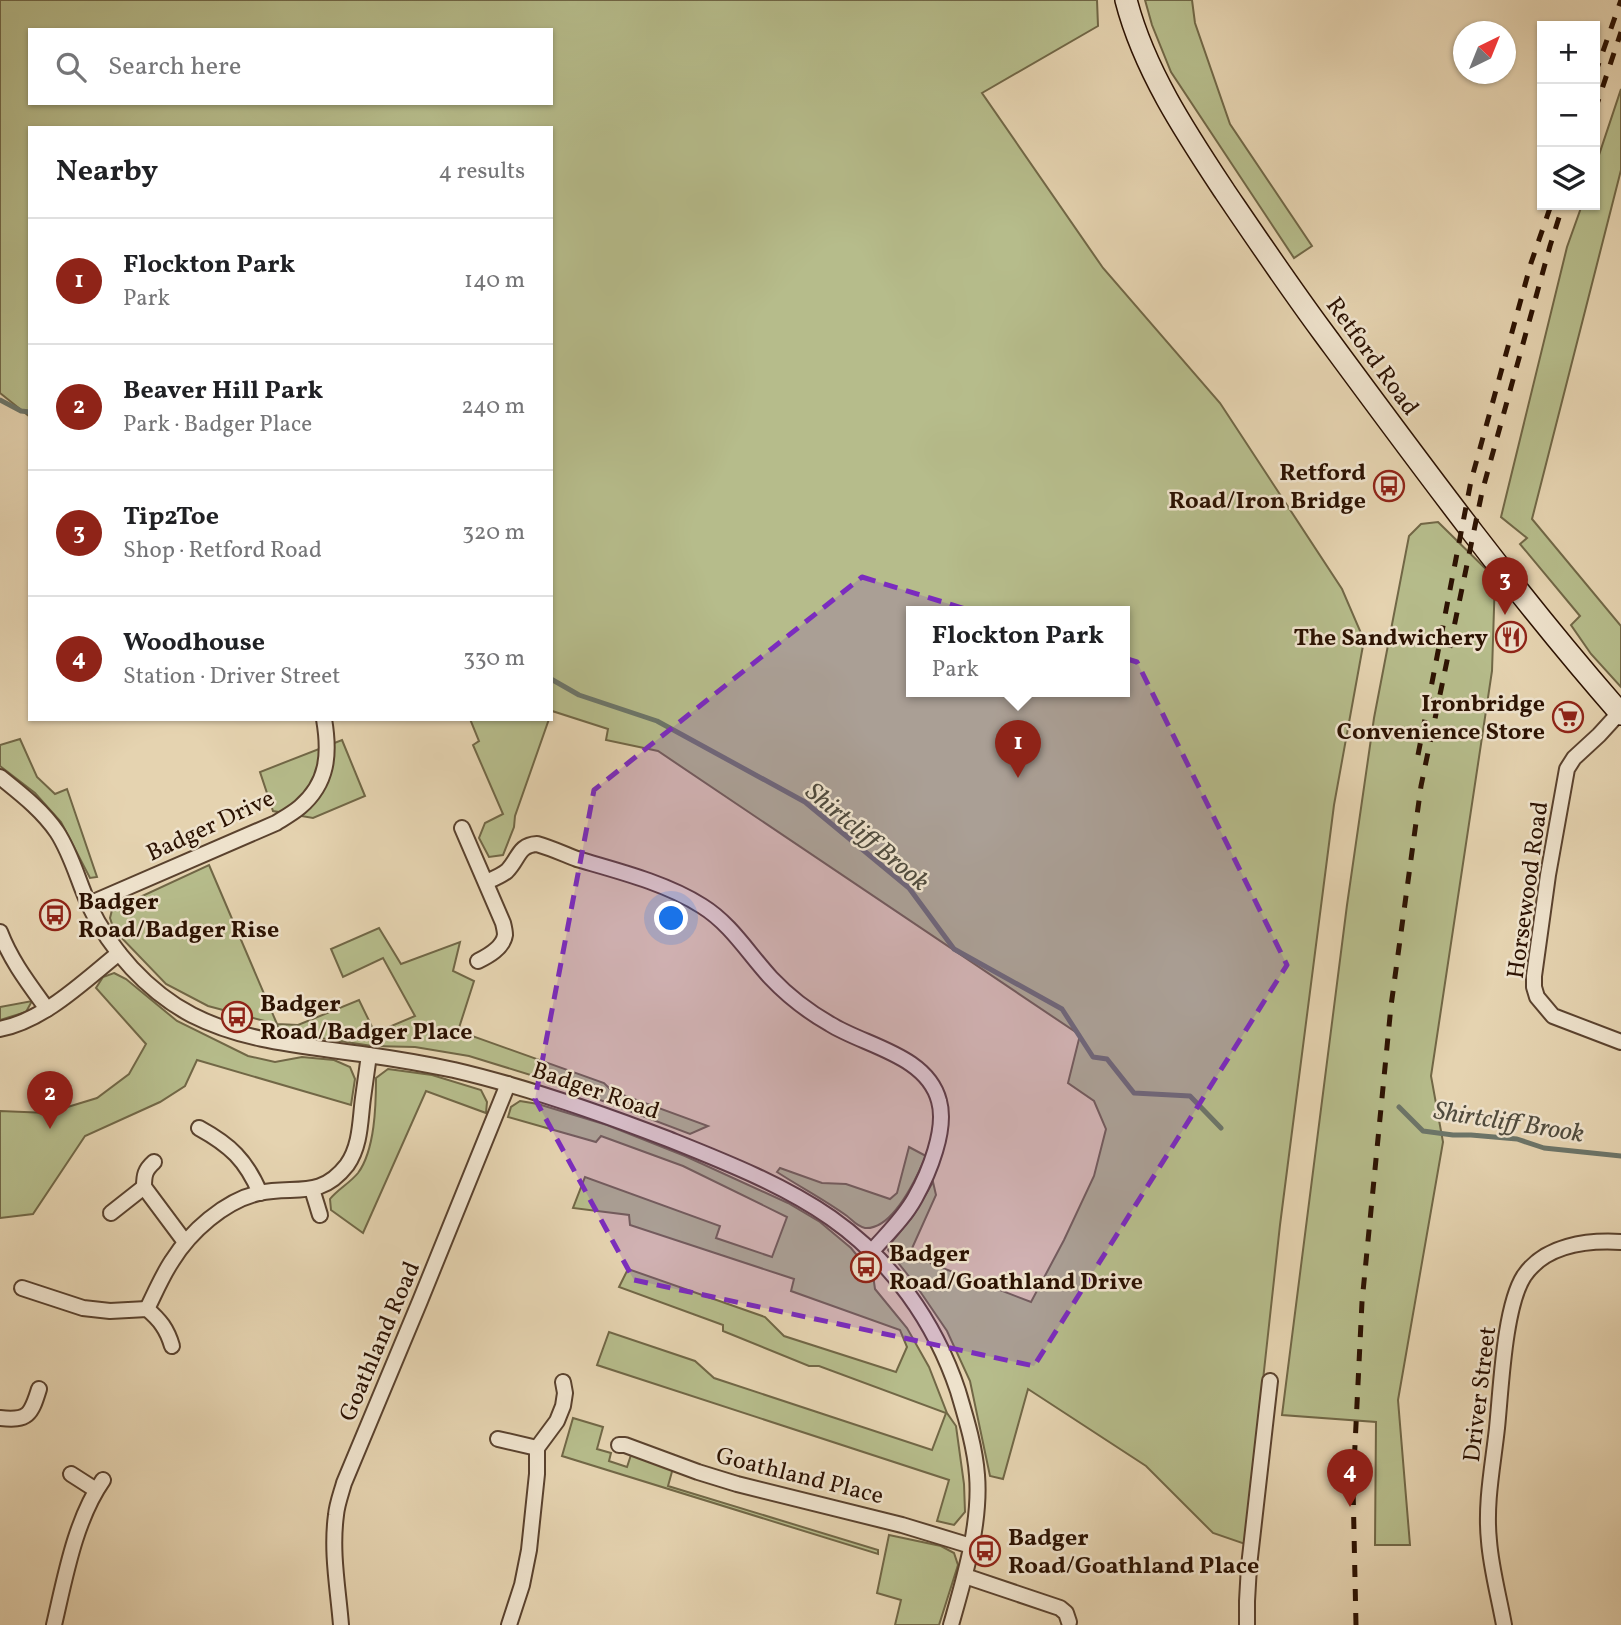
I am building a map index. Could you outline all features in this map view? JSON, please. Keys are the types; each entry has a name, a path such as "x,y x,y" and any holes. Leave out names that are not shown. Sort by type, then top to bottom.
{"main road":[{"name":"Retford Road","path":"1126,0 1143,49 1166,98 1196,149 1279,273 1468,528 1620,713"}],"street":[{"name":"Horsewood Road","path":"1620,713 1574,758 1567,769 1534,976 1537,998 1553,1016 1621,1042"},
{"name":"Badger Drive","path":"89,905 276,823 299,807 323,776 328,755 324,721"},
{"name":"Badger Road","path":"0,777 44,815 59,835 89,905 119,953 132,969 170,1002 190,1014 266,1041 369,1055 455,1071 508,1084 608,1115 760,1178 830,1217 872,1251 896,1277 919,1309 949,1364 972,1446 977,1475 977,1509 965,1576 951,1625"},
{"path":"462,828 503,923 505,936 500,946 478,961"},
{"path":"486,883 504,874 520,851 529,845 537,844 684,896 721,920 771,978 814,1014 832,1026 895,1054 916,1068 934,1089 939,1101 942,1116 938,1137 915,1198 872,1251"},
{"path":"0,932 20,972 47,1009"},
{"path":"0,1029 29,1020 47,1009 119,953"},
{"path":"147,1309 163,1276 185,1242 224,1209 241,1199 260,1193 312,1189 337,1176 355,1152 369,1055"},
{"name":"Goathland Road","path":"341,1625 334,1536 336,1512 344,1483 508,1084"},
{"path":"199,1128 222,1141 235,1153 252,1175 260,1193"},
{"path":"155,1162 147,1169 144,1187 185,1242"},
{"path":"111,1213 144,1187"},
{"path":"312,1189 320,1215"},
{"name":"Driver Street","path":"1504,1625 1489,1542 1489,1503 1507,1334 1515,1296 1524,1276 1550,1254 1580,1243 1621,1242"},
{"path":"22,1288 83,1308 110,1311 147,1309 168,1331 172,1346"},
{"path":"1247,1625 1249,1566 1270,1381"},
{"path":"509,1625 522,1585 529,1550 537,1448 557,1421 563,1406 563,1382"},
{"path":"0,1418 17,1420 25,1416 33,1406 39,1390"},
{"path":"498,1439 537,1448"},
{"name":"Goathland Place","path":"619,1445 737,1484 902,1525 971,1546"},
{"path":"54,1625 87,1504 99,1485 71,1474"},
{"path":"965,1576 1060,1608 1066,1613 1069,1622"}],"highlighted area":[{"path":"862,577 1137,662 1287,965 1034,1366 634,1280 535,1099 594,790"}],"green space":[{"path":"0,0 1097,0 1098,26 982,93 1103,268 1220,403 1342,589 1364,640 1334,805 1280,1225 1245,1544 1213,1533 1146,1466 1028,1389 1003,1479 990,1476 970,1381 947,1331 888,1250 933,1182 936,1195 909,1255 1031,1302 1094,1176 1106,1129 1094,1101 1068,1083 1080,1035 658,751 606,740 608,729 553,711 553,126 28,126 28,415 0,393"},
{"path":"1145,0 1192,0 1195,23 1230,124 1312,246 1294,258 1171,72"},
{"path":"1621,89 1621,170 1532,519 1621,626 1621,687 1591,654 1571,625 1580,616 1520,544 1527,538 1501,517 1567,247 1580,210 1600,210 1600,152"},
{"path":"1438,522 1495,578 1492,671 1431,1076 1443,1142 1398,1400 1410,1545 1375,1545 1376,1422 1282,1415 1347,905 1374,718 1409,536 1421,524"},
{"path":"471,721 548,721 503,855 489,857 479,838 485,823 503,814 473,745 479,741"},
{"path":"20,739 37,777 55,794 67,789 97,877 90,878 61,822 35,793 0,766 0,745"},
{"path":"342,740 365,796 313,818 273,811 260,772"},
{"path":"209,865 277,1024 298,1025 359,1000 375,1033 415,1016 383,958 343,977 331,949 379,928 401,964 460,942 453,971 474,981 458,1031 604,1083 612,1091 708,1126 690,1134 550,1081 469,1056 415,1047 372,1046 282,1032 276,1024 208,1006 166,984 114,930 110,918 112,910"},
{"path":"114,973 126,979 177,1021 248,1056 275,1062 302,1057 334,1060 350,1067 355,1079 351,1105 197,1060 185,1086 160,1102 85,1136 33,1214 0,1218 0,1111 48,1113 97,1098 129,1074 146,1044 96,988 103,977"},
{"path":"32,1001 26,1012 0,1020 0,1007"},
{"path":"388,1069 432,1075 481,1090 487,1102 486,1113 426,1091 363,1233 331,1210 330,1199 355,1177 364,1163 373,1127 376,1078"},
{"path":"520,1101 607,1125 685,1156 788,1203 820,1222 851,1248 873,1275 875,1289 907,1328 929,1367 947,1413 956,1426 965,1512 954,1525 937,1521 949,1480 597,1365 609,1332 695,1361 714,1378 932,1450 946,1413 819,1366 809,1366 723,1331 723,1325 619,1287 628,1269 765,1317 784,1336 896,1372 907,1347 900,1330 791,1291 794,1279 630,1225 629,1215 573,1208 585,1177 720,1226 716,1238 772,1257 787,1217 683,1166 601,1136 596,1142 508,1117 511,1107"},
{"path":"909,1147 926,1156 917,1176 903,1201 885,1221 865,1228 777,1172 780,1168 822,1183 846,1184 890,1199 897,1193"},
{"path":"573,1418 603,1427 597,1449 611,1453 609,1461 627,1467 631,1455 673,1468 668,1486 878,1550 878,1554 562,1456"},
{"path":"889,1535 941,1546 954,1553 958,1565 939,1625 895,1625 901,1600 877,1593"}],"waterway":[{"name":"Shirtcliff Brook","path":"0,400 28,412"},
{"name":"Shirtcliff Brook","path":"553,680 579,695 657,721 805,802 909,888 954,949 1062,1009 1093,1057 1107,1059 1134,1093 1190,1096 1221,1128"},
{"name":"Shirtcliff Brook","path":"1399,1107 1423,1131 1517,1139 1544,1148 1621,1156"}],"railway":[{"path":"1600,60 1621,0"},
{"path":"1600,95 1621,32"},
{"path":"1418,755 1471,481 1531,263 1549,210"},
{"path":"1356,1625 1353,1486 1362,1302 1391,1006 1421,786 1482,492 1561,210"}],"place":[{"name":"Retford Road/Iron Bridge","path":"1389,486"},
{"name":"Tip2Toe","path":"1505,615"},
{"name":"The Sandwichery","path":"1511,637"},
{"name":"Ironbridge Convenience Store","path":"1568,717"},
{"name":"Flockton Park","path":"1018,778"},
{"name":"Badger Road/Badger Rise","path":"55,915"},
{"name":"Badger Road/Badger Place","path":"237,1017"},
{"name":"Beaver Hill Park","path":"50,1129"},
{"name":"Badger Road/Goathland Drive","path":"866,1267"},
{"name":"Woodhouse","path":"1350,1507"},
{"name":"Badger Road/Goathland Place","path":"985,1551"}]}
